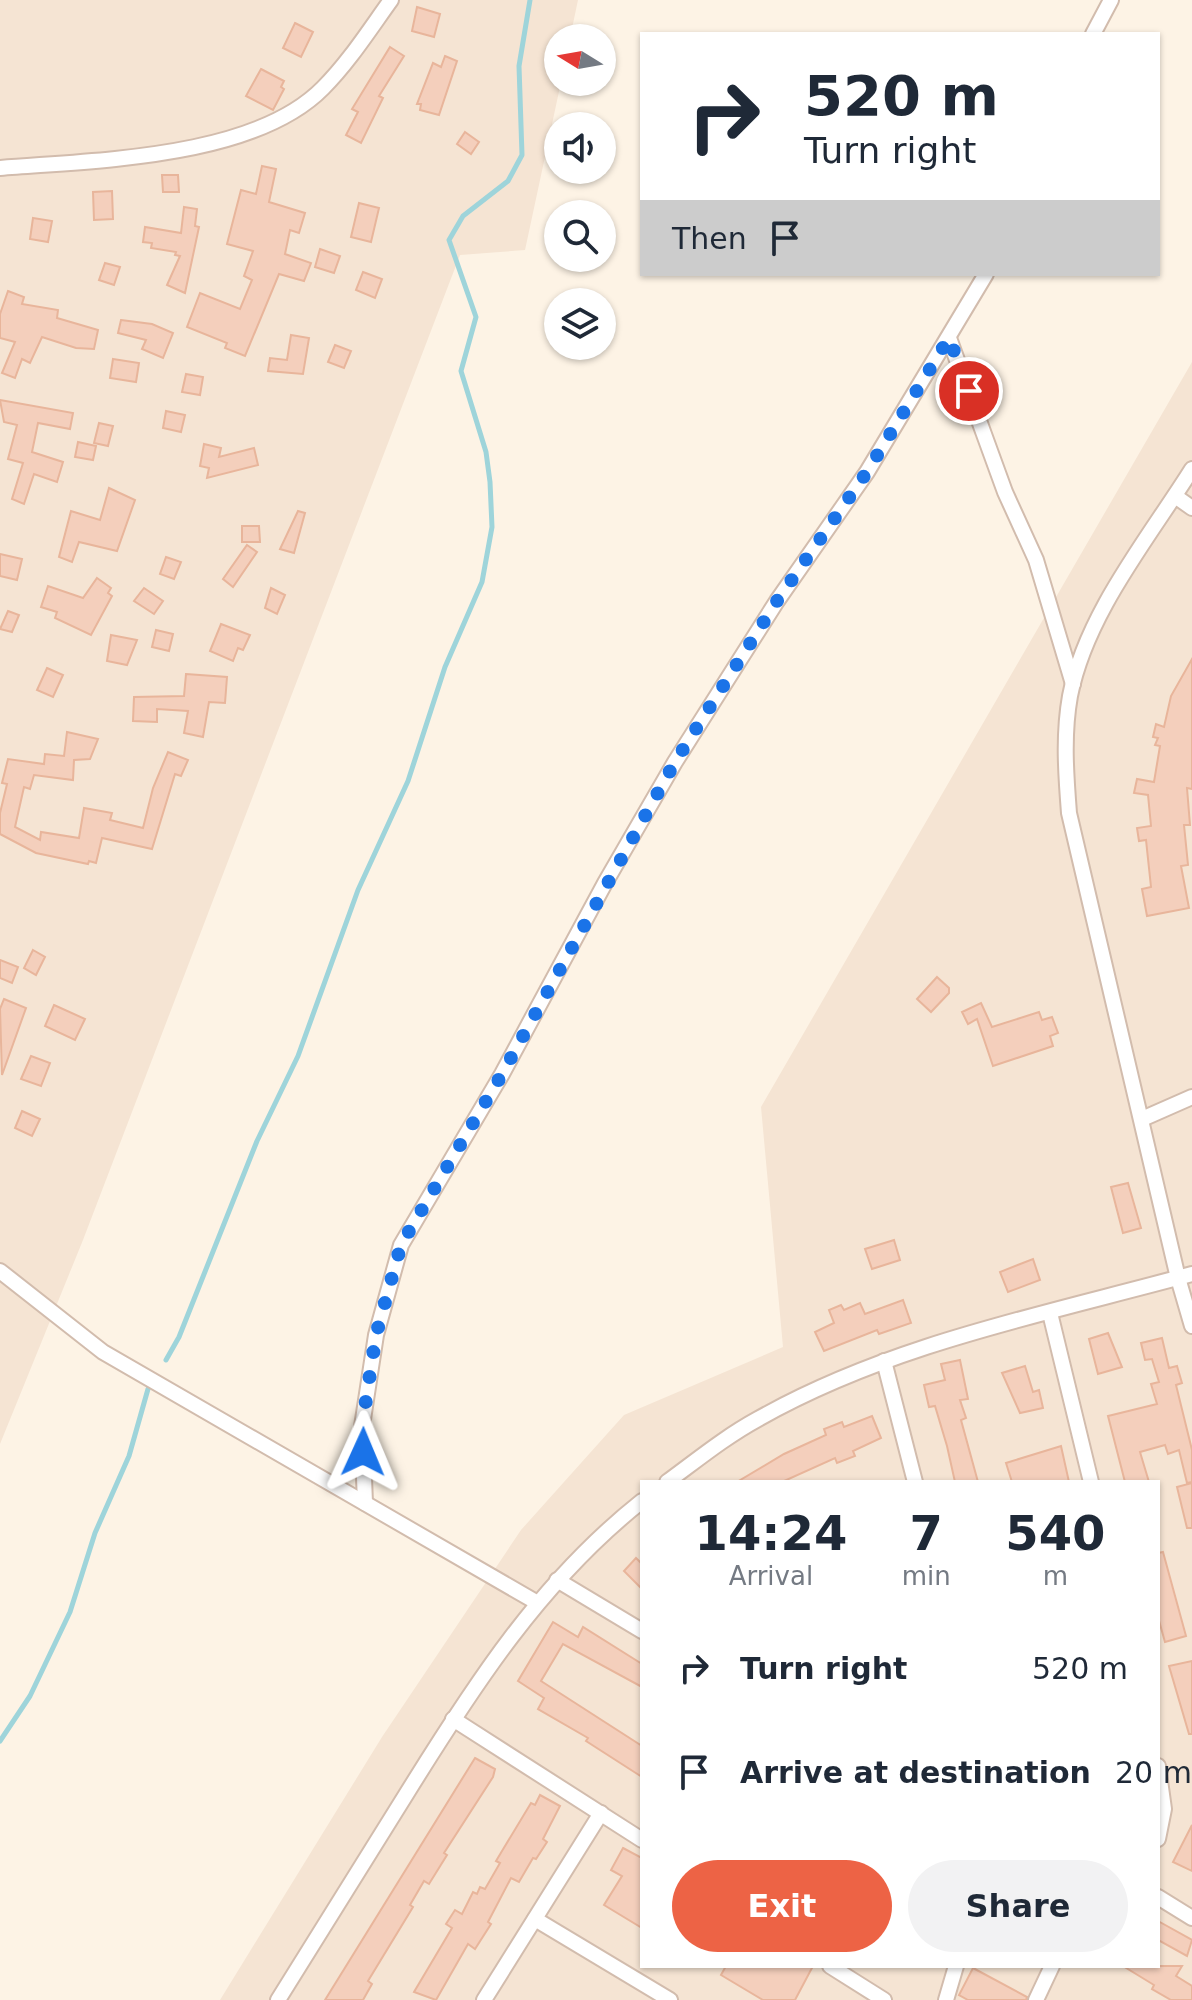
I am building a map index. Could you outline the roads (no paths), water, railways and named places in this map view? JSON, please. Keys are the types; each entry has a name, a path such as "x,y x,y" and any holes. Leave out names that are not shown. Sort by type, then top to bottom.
{"street":[{"path":"0,168 160,153 217,141 272,122 322,89 391,0"},
{"path":"1094,32 1111,0"},
{"path":"365,1503 362,1426 376,1335 401,1245 502,1074 675,762 777,601 867,472 985,276"},
{"path":"949,338 1005,492 1036,560 1073,684"},
{"path":"1192,469 1108,602 1080,660 1073,684 1066,738 1069,813 1142,1119 1185,1276 1192,1326"},
{"path":"1175,496 1192,508"},
{"path":"1142,1119 1192,1097"},
{"path":"0,1271 103,1352 536,1602"},
{"path":"670,1480 723,1439 760,1418 884,1361 1185,1276"},
{"path":"1050,1313 1091,1480"},
{"path":"884,1361 914,1480"},
{"path":"278,2000 453,1719 536,1602 608,1528 640,1503"},
{"path":"557,1580 640,1630"},
{"path":"453,1719 640,1839"},
{"path":"1160,1780 1164,1809 1160,1829"},
{"path":"484,2000 601,1813"},
{"path":"1160,1898 1192,1918"},
{"path":"535,1919 670,2000"},
{"path":"833,1968 884,2000"},
{"path":"946,2000 955,1968"},
{"path":"1036,2000 1051,1968"}],"waterway":[{"path":"166,1360 179,1337 257,1141 298,1056 358,890 408,781 445,667 482,582 492,527 490,482 486,452 461,371 476,317 449,240 463,216 508,181 522,155 519,66 530,0"},
{"path":"0,1741 30,1696 70,1612 95,1533 129,1456 148,1389"}]}
